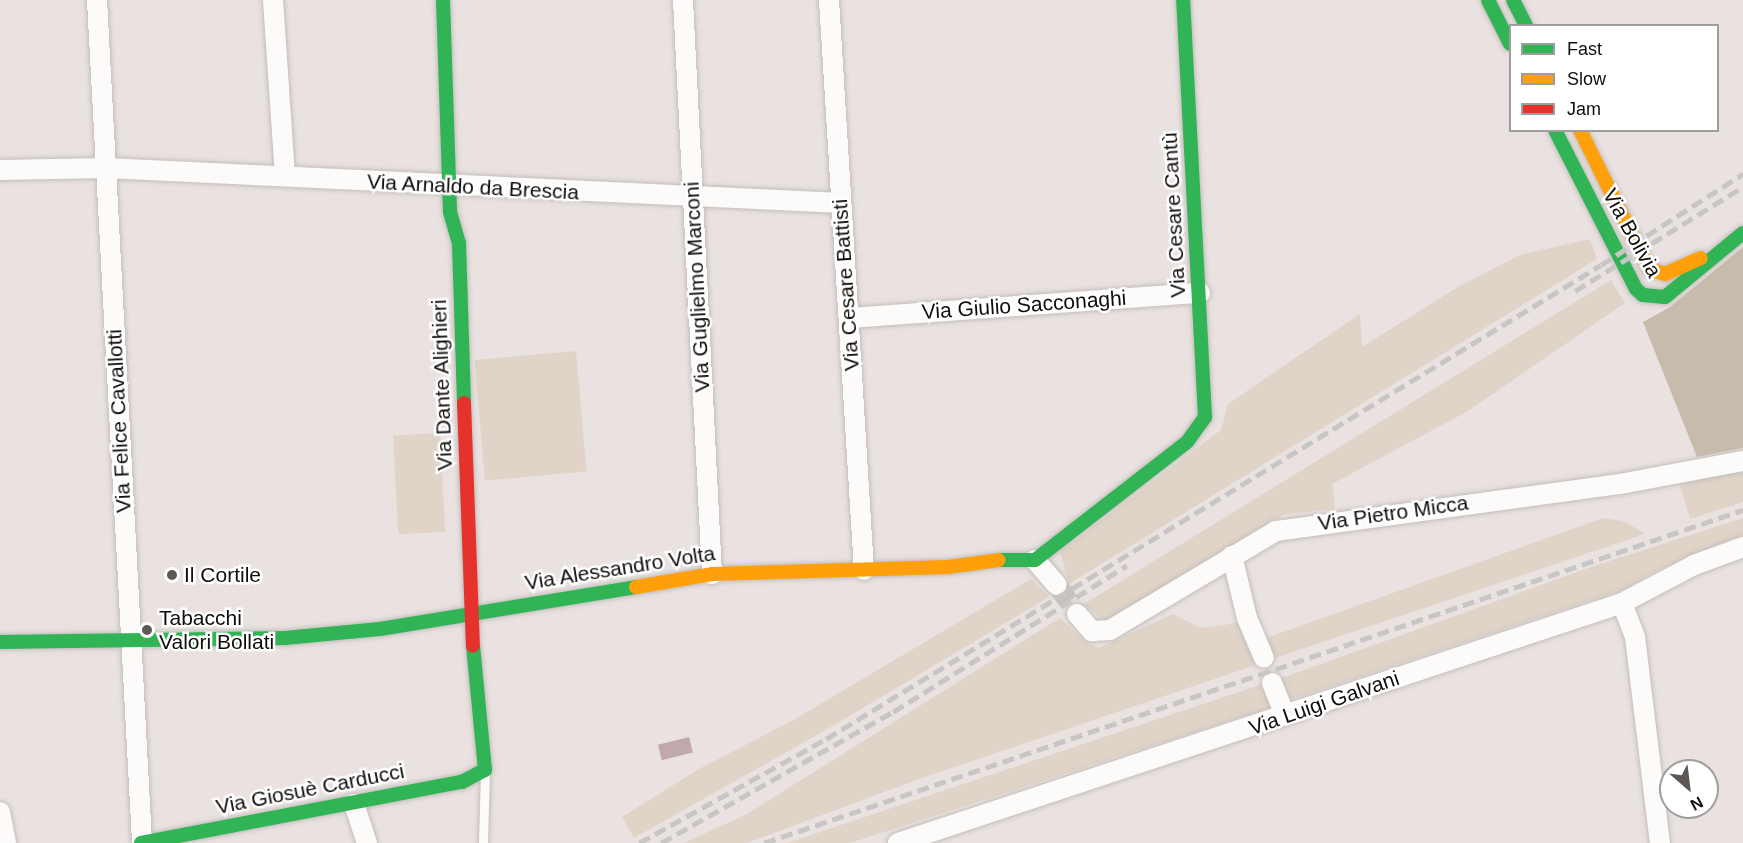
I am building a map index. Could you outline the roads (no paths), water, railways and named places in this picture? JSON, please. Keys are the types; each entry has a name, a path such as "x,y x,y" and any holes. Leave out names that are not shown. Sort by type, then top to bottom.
{"street":[{"name":"Via Felice Cavallotti","path":"97,0 141,843"},
{"path":"273,0 285,176"},
{"name":"Via Dante Alighieri","path":"443,0 452,186 450,212 459,243 470,613 485,770"},
{"name":"Via Guglielmo Marconi","path":"683,0 712,574"},
{"name":"Via Cesare Battisti","path":"829,0 864,570"},
{"name":"Via Cesare Cantù","path":"1035,560 1187,442 1200,427 1206,406 1183,0"},
{"path":"1488,0 1509,42"},
{"path":"1513,0 1525,24"},
{"name":"Via Bolivia","path":"1556,132 1636,289 1642,295 1665,297 1684,286 1743,233"},
{"name":"Via Bolivia","path":"1581,132 1649,269 1665,274 1726,246"},
{"name":"Via Arnaldo da Brescia","path":"0,170 106,168 692,199 841,203"},
{"name":"Via Giulio Sacconaghi","path":"849,318 1200,292"},
{"name":"Via Pietro Micca","path":"1077,614 1092,630 1110,630 1276,531 1620,484 1743,461"},
{"name":"Via Luigi Galvani","path":"898,843 1622,603 1694,565 1743,547"},
{"path":"1233,556 1247,618 1264,658"},
{"name":"Via Alessandro Volta","path":"0,642 132,642 285,638 380,629 712,574 948,567 1004,559 1035,560"},
{"path":"1035,560 1057,585"},
{"path":"1622,603 1635,637 1660,843"},
{"path":"1272,683 1285,715"},
{"name":"Via Giosuè Carducci","path":"141,843 462,782 485,770"},
{"path":"354,804 367,843"},
{"path":"0,813 6,843"}],"lane":[{"path":"483,843 485,770"}],"tunnel":[{"path":"1057,585 1077,614"}],"railway":[{"path":"639,843 826,739 1601,265 1743,174"},
{"path":"1575,291 1743,187"},
{"path":"764,843 1743,510"},
{"path":"661,843 893,712 1127,565"}],"place":[{"name":"Il Cortile","path":"172,575"},
{"name":"Tabacchi Valori Bollati","path":"147,630"}]}
